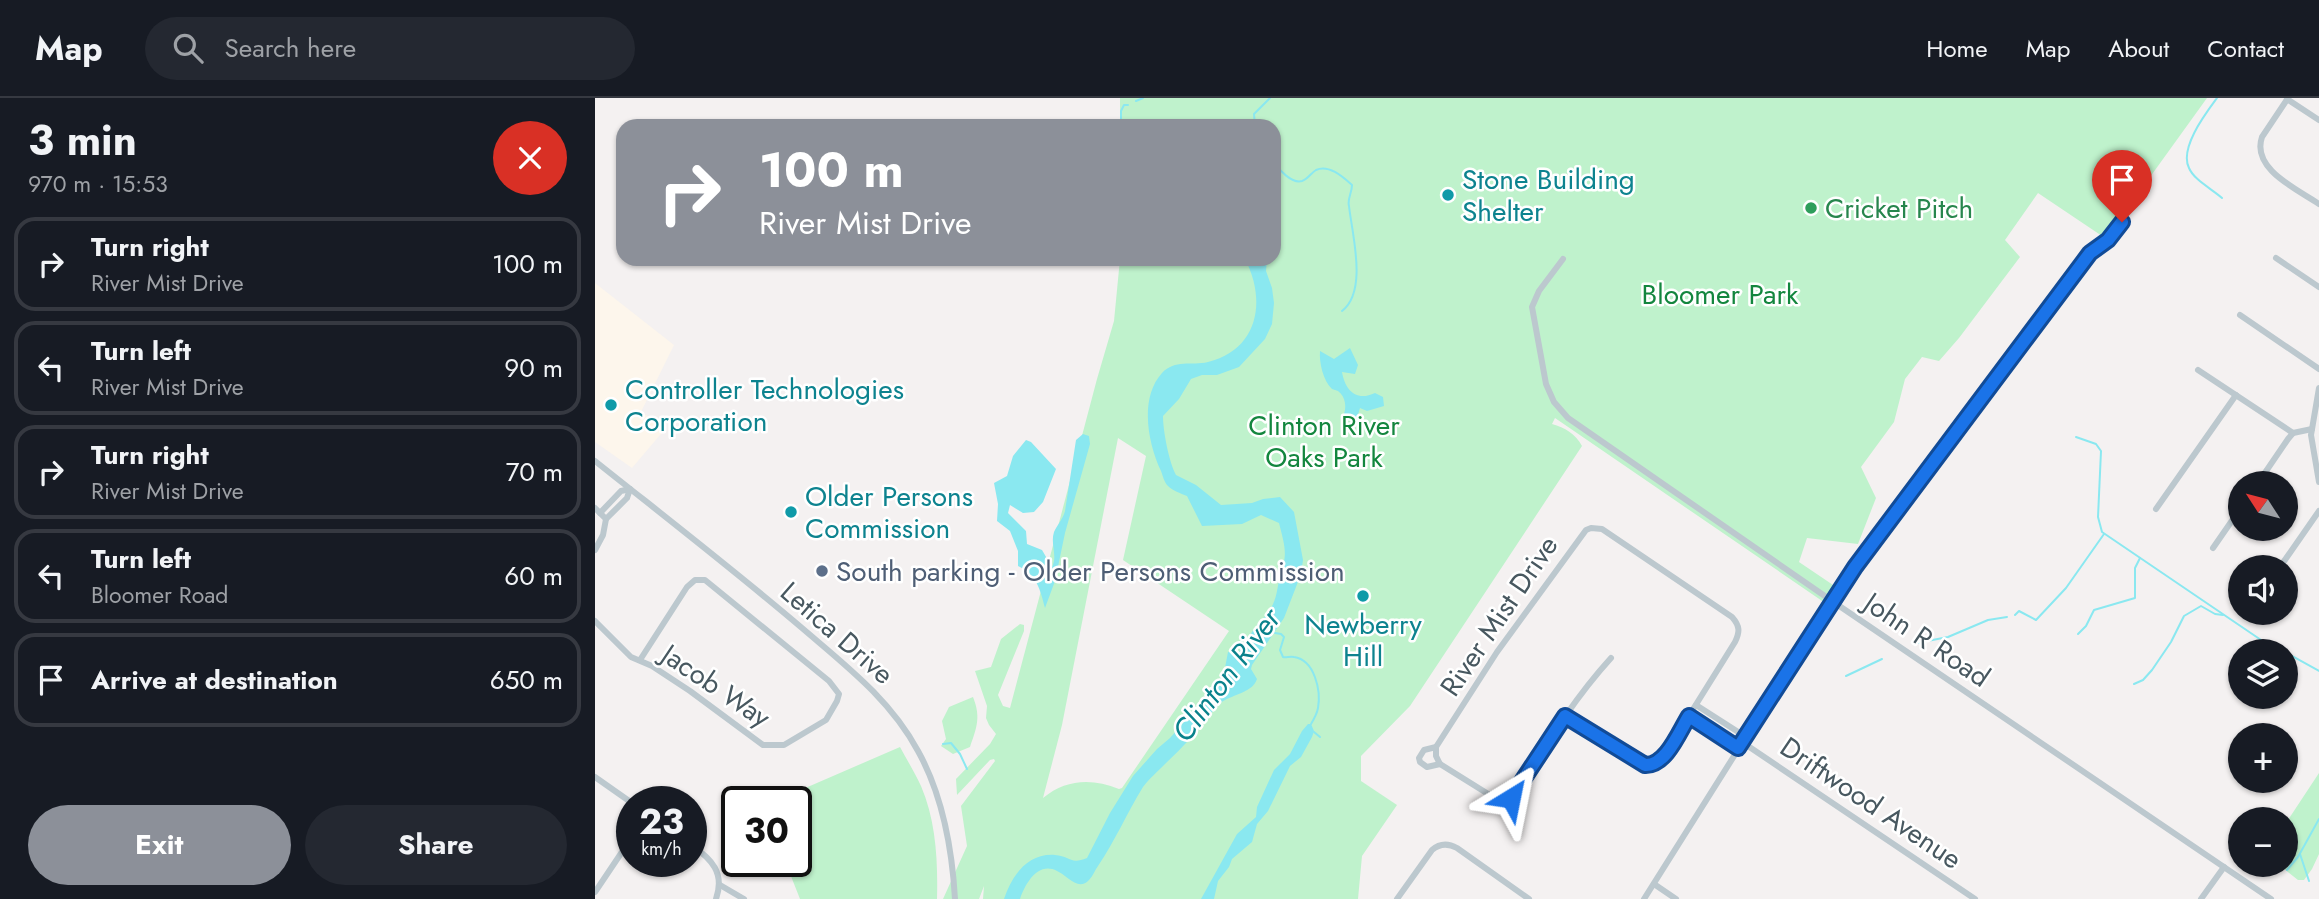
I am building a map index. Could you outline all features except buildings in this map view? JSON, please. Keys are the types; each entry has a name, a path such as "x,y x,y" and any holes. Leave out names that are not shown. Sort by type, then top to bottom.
{"street":[{"path":"2319,120 2287,98 2262,137 2260,149 2266,167 2319,204"},
{"path":"1644,899 1861,558 2090,253 2108,240 2122,222"},
{"path":"2276,258 2319,286"},
{"name":"John R Road","path":"1563,259 1539,290 1532,307 1546,384 1554,402 1578,425 2271,899"},
{"path":"2240,315 2319,369"},
{"path":"2198,370 2293,433"},
{"path":"2319,388 2312,429 2319,482"},
{"path":"2156,509 2236,395"},
{"path":"2266,471 2293,433 2312,429"},
{"name":"Letica Drive","path":"595,461 782,611 852,670 888,706 918,750 937,793 947,832 955,899"},
{"path":"606,519 598,511 621,491 630,489"},
{"path":"595,550 603,535 606,519 627,498 630,489"},
{"path":"2288,555 2319,510"},
{"path":"2213,548 2228,526"},
{"name":"River Mist Drive","path":"1602,528 1736,621 1739,636 1662,759 1649,766 1641,764 1565,716 1515,794 1507,800 1493,797 1440,764 1427,767 1420,762 1419,758 1424,750 1436,747 1507,637 1577,538 1586,530 1602,528"},
{"name":"Jacob Way","path":"595,621 625,652 690,691 763,745 784,745 826,720 839,694 829,681 705,580 695,580 687,587 640,660"},
{"path":"1565,716 1583,689 1611,658"},
{"path":"1696,705 1742,742"},
{"path":"1689,716 1742,742"},
{"name":"Driftwood Avenue","path":"1742,742 1975,899"},
{"path":"1436,747 1440,764"},
{"path":"595,776 616,791"},
{"path":"1397,899 1427,856 1436,846 1443,844 1457,848 1529,899"},
{"path":"707,857 718,873 720,885 716,899"},
{"path":"595,891 616,860"},
{"path":"2201,899 2224,867"},
{"path":"1654,884 1677,899"},
{"path":"720,885 744,899"}],"shaded area":[{"path":"595,283 674,345 641,412 666,428 632,468 595,442"}],"green space":[{"path":"1120,98 2207,98 2145,184 2102,236 2038,193 2005,240 2020,257 1939,361 1922,357 1905,379 1894,422 1861,467 1876,498 1858,544 1807,538 1799,562 1839,589 1828,605 1555,418 1552,424 1569,432 1582,446 1410,706 1361,756 1361,781 1397,805 1362,856 1358,899 983,899 984,886 979,899 943,899 967,846 961,806 995,761 990,760 957,795 956,779 990,744 996,734 986,718 987,706 975,671 991,667 1001,639 1020,624 1024,625 998,695 1003,706 1010,708 1114,321 1119,266 1281,266 1281,119 1120,119","holes":["1118,438 1146,456 1123,560 1229,631 1122,788 1080,782 1061,787 1043,798 1062,725"]},
{"path":"973,697 977,710 975,734 970,747 953,754 941,746 946,739 942,721 949,707"},
{"path":"900,747 921,786 930,813 936,856 937,899 800,899 791,877 812,877 810,786"},
{"path":"2319,773 2319,854 2304,880 2294,877 2298,877 2297,807"}],"water":[{"name":"Clinton River","path":"1248,266 1266,266 1274,303 1272,324 1265,339 1239,367 1217,375 1202,375 1191,379 1179,399 1163,416 1165,438 1176,475 1196,485 1221,505 1252,503 1280,497 1294,512 1303,560 1301,574 1284,618 1252,665 1251,669 1257,679 1254,684 1244,692 1220,703 1145,784 1089,880 1081,884 1057,871 1044,869 1029,881 1020,899 1004,899 1022,867 1037,858 1055,855 1073,860 1087,858 1133,776 1216,685 1224,673 1228,652 1238,653 1275,600 1285,556 1279,523 1261,515 1242,524 1202,526 1187,496 1165,483 1152,448 1148,421 1150,395 1162,373 1178,364 1208,362 1225,356 1238,347 1247,335 1256,307 1252,275"},
{"path":"1350,348 1358,365 1355,374 1342,372 1346,384 1357,395 1375,393 1383,397 1384,406 1367,411 1360,408 1356,421 1343,417 1344,399 1341,393 1332,389 1326,381 1320,360 1320,351 1334,359"},
{"path":"1083,434 1089,436 1090,444 1065,533 1055,581 1045,608 1034,578 1018,566 1018,551 1010,531 997,521 998,504 994,483 1007,476 1013,456 1026,440 1056,469 1043,502 1034,512 1023,513 1010,505 1008,513 1026,531 1027,544 1042,550 1052,567 1054,532 1065,511 1076,440"},
{"path":"1308,724 1311,724 1314,731 1312,737 1301,757 1290,766 1268,811 1257,824 1252,842 1232,859 1218,881 1214,899 1201,899 1237,834 1256,817 1257,807 1274,770 1290,754"}],"waterway":[{"path":"1136,101 1143,98"},
{"path":"1254,119 1254,114 1270,98"},
{"path":"2217,98 2195,131 2187,160 2195,176 2222,198"},
{"path":"1121,119 1121,111 1124,105 1128,105"},
{"path":"1281,171 1294,180 1302,181 1316,170 1326,169 1335,172 1352,185 1349,203 1356,276 1350,302 1342,311"},
{"path":"2076,437 2096,444 2101,451 2098,517 2102,532 2260,639"},
{"path":"2015,615 2019,611 2036,620 2066,588 2104,534"},
{"path":"2078,634 2086,626 2094,610 2135,598 2135,568 2140,558"},
{"path":"2134,684 2143,680 2152,670 2184,616 2201,606 2215,614 2223,615"},
{"path":"1917,643 1948,637 1988,620 2007,617"},
{"name":"Clinton River","path":"1275,633 1284,637 1280,650 1283,657 1301,659 1315,677 1319,701 1311,724"},
{"path":"1846,676 1882,659"},
{"path":"2298,659 2319,671"},
{"path":"1314,732 1320,737"},
{"path":"943,744 951,743 967,769"},
{"path":"2298,857 2319,819"},
{"path":"2300,854 2309,881"}],"place":[{"name":"Stone Building Shelter","path":"1448,195"},
{"name":"Cricket Pitch","path":"1811,208"},
{"name":"Controller Technologies Corporation","path":"611,405"},
{"name":"Older Persons Commission","path":"791,512"},
{"name":"South parking - Older Persons Commission","path":"822,571"},
{"name":"Newberry Hill","path":"1363,596"}],"route":[{"path":"1511,798 1565,716 1641,764 1649,766 1662,759 1689,716 1738,748 1861,558 1889,524 2064,286 2090,253 2108,240 2122,222"}],"park label":[{"name":"Bloomer Park","path":"1720,294"},
{"name":"Clinton River Oaks Park","path":"1324,441"}]}
